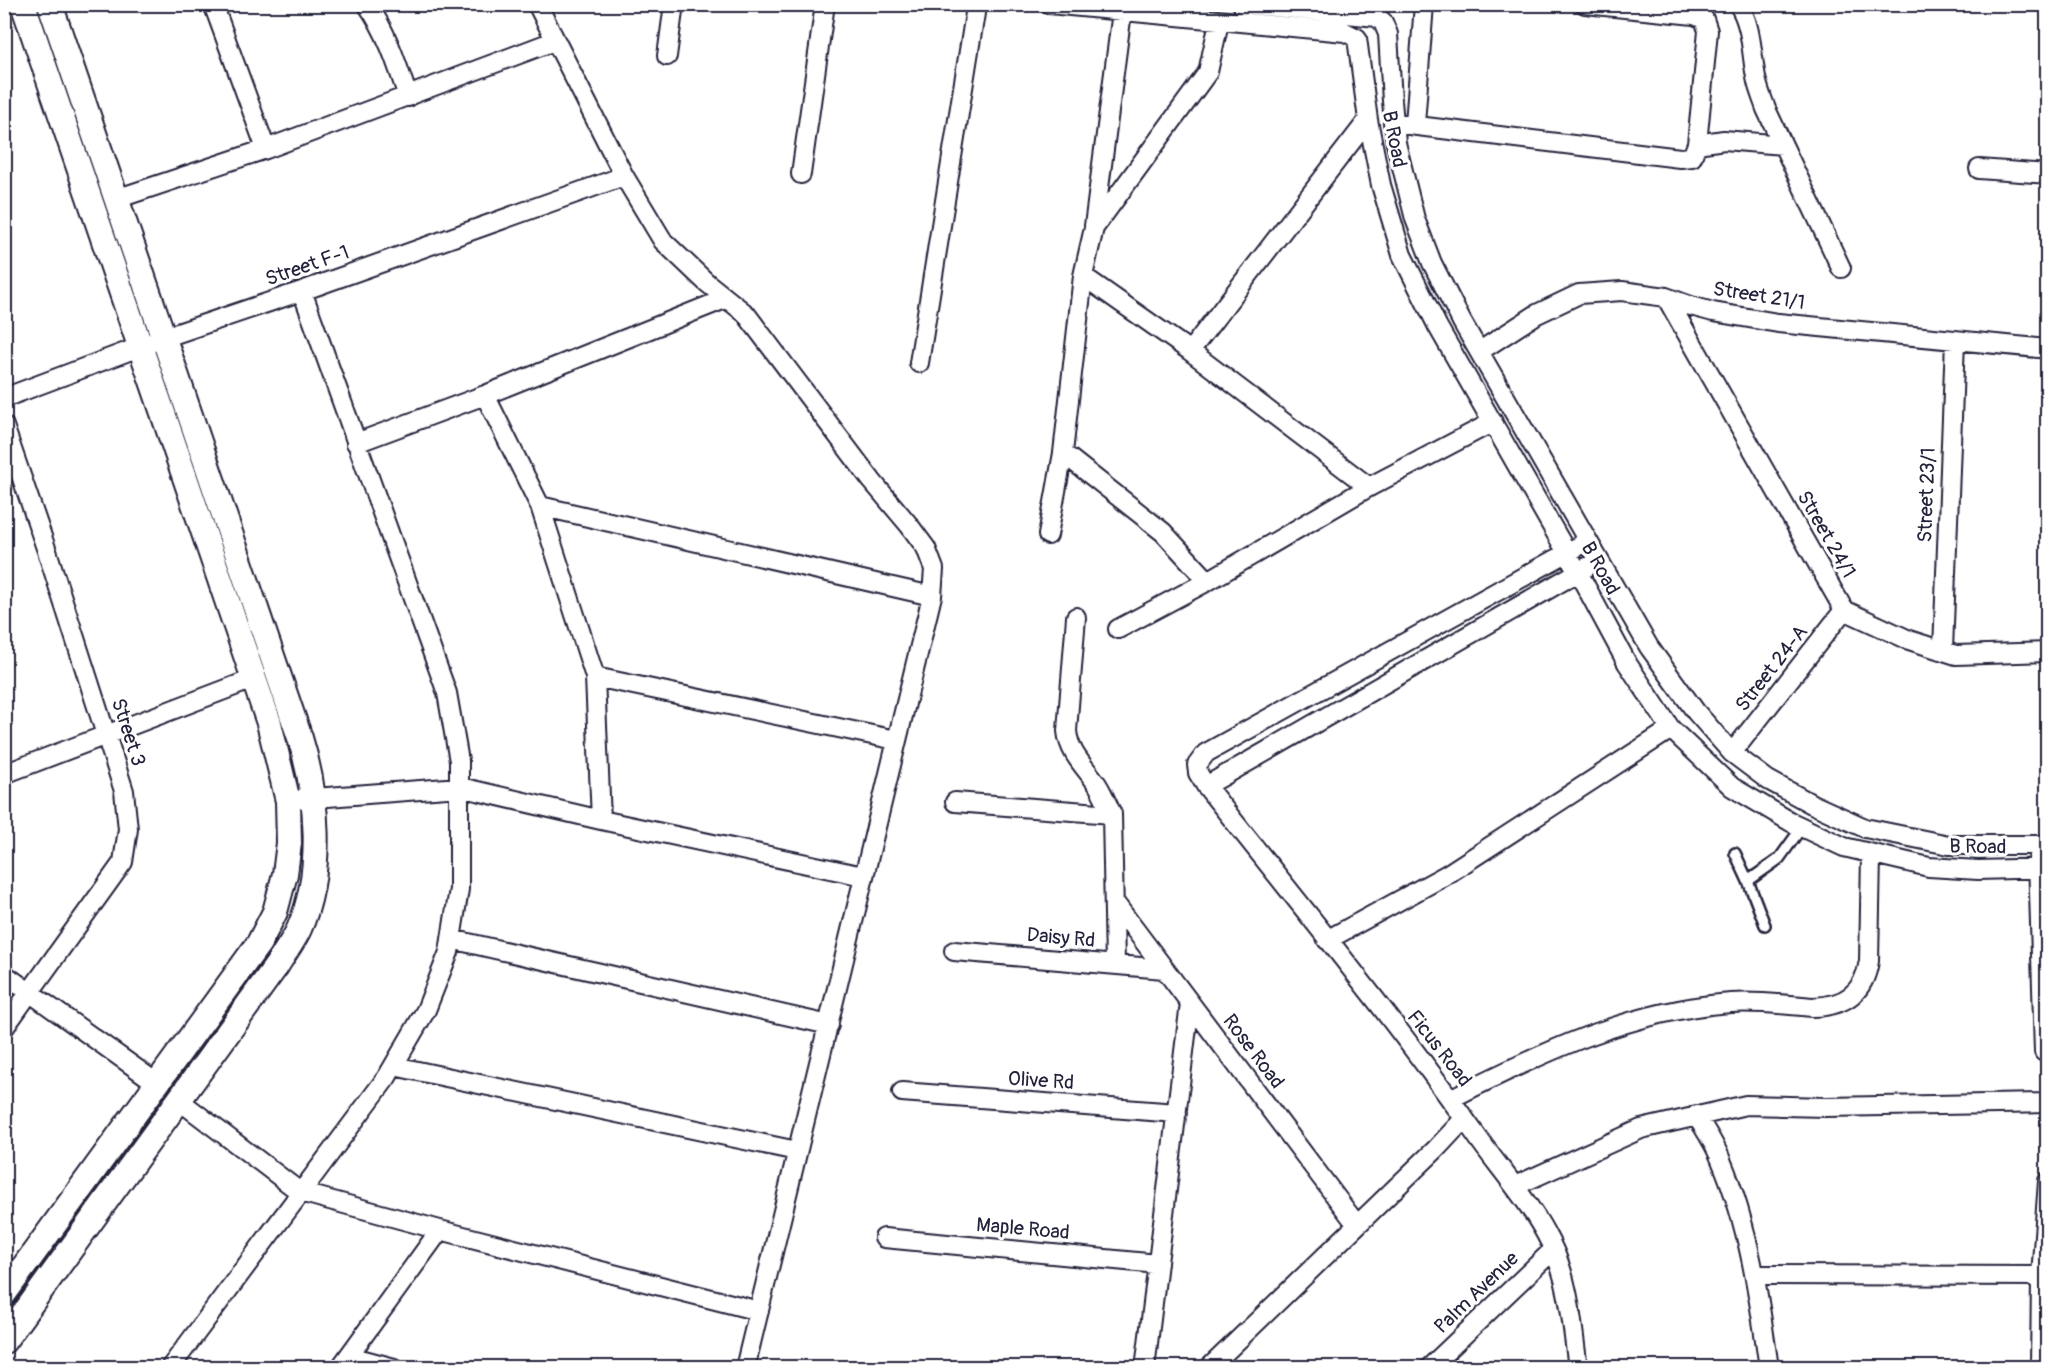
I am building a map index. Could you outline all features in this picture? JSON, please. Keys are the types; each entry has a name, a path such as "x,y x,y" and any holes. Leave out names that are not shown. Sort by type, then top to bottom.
{"street":[{"path":"4,1294 259,943 275,912 285,874 289,843 288,801 268,723 23,4"},
{"path":"4,1341 277,965 299,929 314,873 314,797 308,764 50,4"},
{"path":"213,4 266,149"},
{"path":"367,4 378,19 390,45 408,97"},
{"path":"537,4 624,176 663,241 725,300 746,314 872,481 926,548 934,569 932,596 745,1368"},
{"path":"667,56 674,4"},
{"path":"801,174 825,4"},
{"path":"1049,4 1123,8 1219,22 1345,32 1357,38 1377,17 1242,4"},
{"path":"1414,124 1424,4"},
{"path":"1393,123 1680,158 1692,157 1697,144 1708,31 1704,19 1694,15 1585,4"},
{"path":"1737,4 1742,11 1754,52 1757,81 1766,109 1841,268"},
{"path":"919,363 979,5"},
{"path":"1048,535 1063,453 1083,276 1094,228 1123,8"},
{"name":"B Road","path":"1377,17 1383,22 1388,34 1393,123 1403,176 1432,263 1462,322 1649,647 1696,712 1732,753 1768,780 1812,804 1865,828 1949,845 2043,845"},
{"path":"1094,228 1208,72 1219,22"},
{"name":"B Road","path":"1357,38 1368,120 1381,185 1402,255 1438,327 1578,572 1627,663 1671,729 1732,787 1802,827 1844,847 1929,867 1978,870 2043,869"},
{"path":"116,199 266,149 554,41"},
{"path":"1190,351 1368,120"},
{"path":"1697,144 1724,140 1783,145"},
{"path":"1979,169 2048,174"},
{"name":"Street F-1","path":"4,398 163,338 624,176"},
{"path":"1083,276 1190,351 1369,487"},
{"path":"170,1368 394,1066 426,1010 449,952 459,889 459,761 447,693 302,291"},
{"name":"Street 21/1","path":"1480,351 1537,314 1579,294 1622,291 1666,297 1691,306 1742,318 2048,349"},
{"name":"Street 24/1","path":"1666,297 1844,610 1909,640 1956,655 2048,652"},
{"path":"356,442 484,395 725,300"},
{"name":"Street 23/1","path":"1943,651 1954,341"},
{"path":"484,395 540,506 595,677 601,820"},
{"path":"1118,629 1208,581 1369,487 1493,422"},
{"name":"Street 3","path":"4,426 48,554 124,791 129,829 123,862 4,1028"},
{"path":"1063,453 1163,532 1208,581"},
{"path":"540,506 932,596"},
{"path":"1588,542 1206,753 1197,765 1198,773 1206,786 1599,561"},
{"name":"Street 24-A","path":"1732,753 1844,610"},
{"path":"1076,617 1068,743 1099,787 1112,814 1115,964"},
{"path":"595,677 896,740"},
{"path":"4,774 253,679"},
{"path":"1327,940 1446,875 1671,729"},
{"name":"Ficus Road","path":"1206,786 1450,1098 1494,1161 1515,1186 1553,1250 1566,1285 1578,1368"},
{"path":"288,801 314,797 460,787 601,820 863,876"},
{"path":"955,802 1112,814"},
{"path":"2043,845 2044,1052"},
{"path":"1450,1098 1553,1050 1625,1023 1698,1006 1768,1004 1813,1007 1842,1001 1863,984 1867,975 1871,855"},
{"name":"Rose Road","path":"1115,903 1357,1225"},
{"path":"451,939 829,1025"},
{"name":"Daisy Rd","path":"954,951 1164,969"},
{"path":"4,974 158,1084"},
{"path":"1145,1368 1190,1003"},
{"path":"394,1066 797,1151"},
{"name":"Olive Rd","path":"902,1092 1177,1113"},
{"path":"180,1101 300,1192 759,1311"},
{"path":"1515,1186 1641,1129 1746,1105 1826,1107 2048,1103"},
{"path":"1696,1115 1721,1158 1740,1212 1756,1275 1769,1368"},
{"path":"1209,1368 1436,1149 1464,1119"},
{"path":"2040,1368 2041,1276 2048,1181"},
{"path":"394,1368 344,1362 440,1230"},
{"name":"Maple Road","path":"884,1238 1158,1264"},
{"name":"Palm Avenue","path":"1429,1368 1553,1250"},
{"path":"1756,1275 2041,1276"}],"lane":[{"path":"1748,881 1779,859 1802,827"},
{"path":"1735,853 1765,925"}]}
